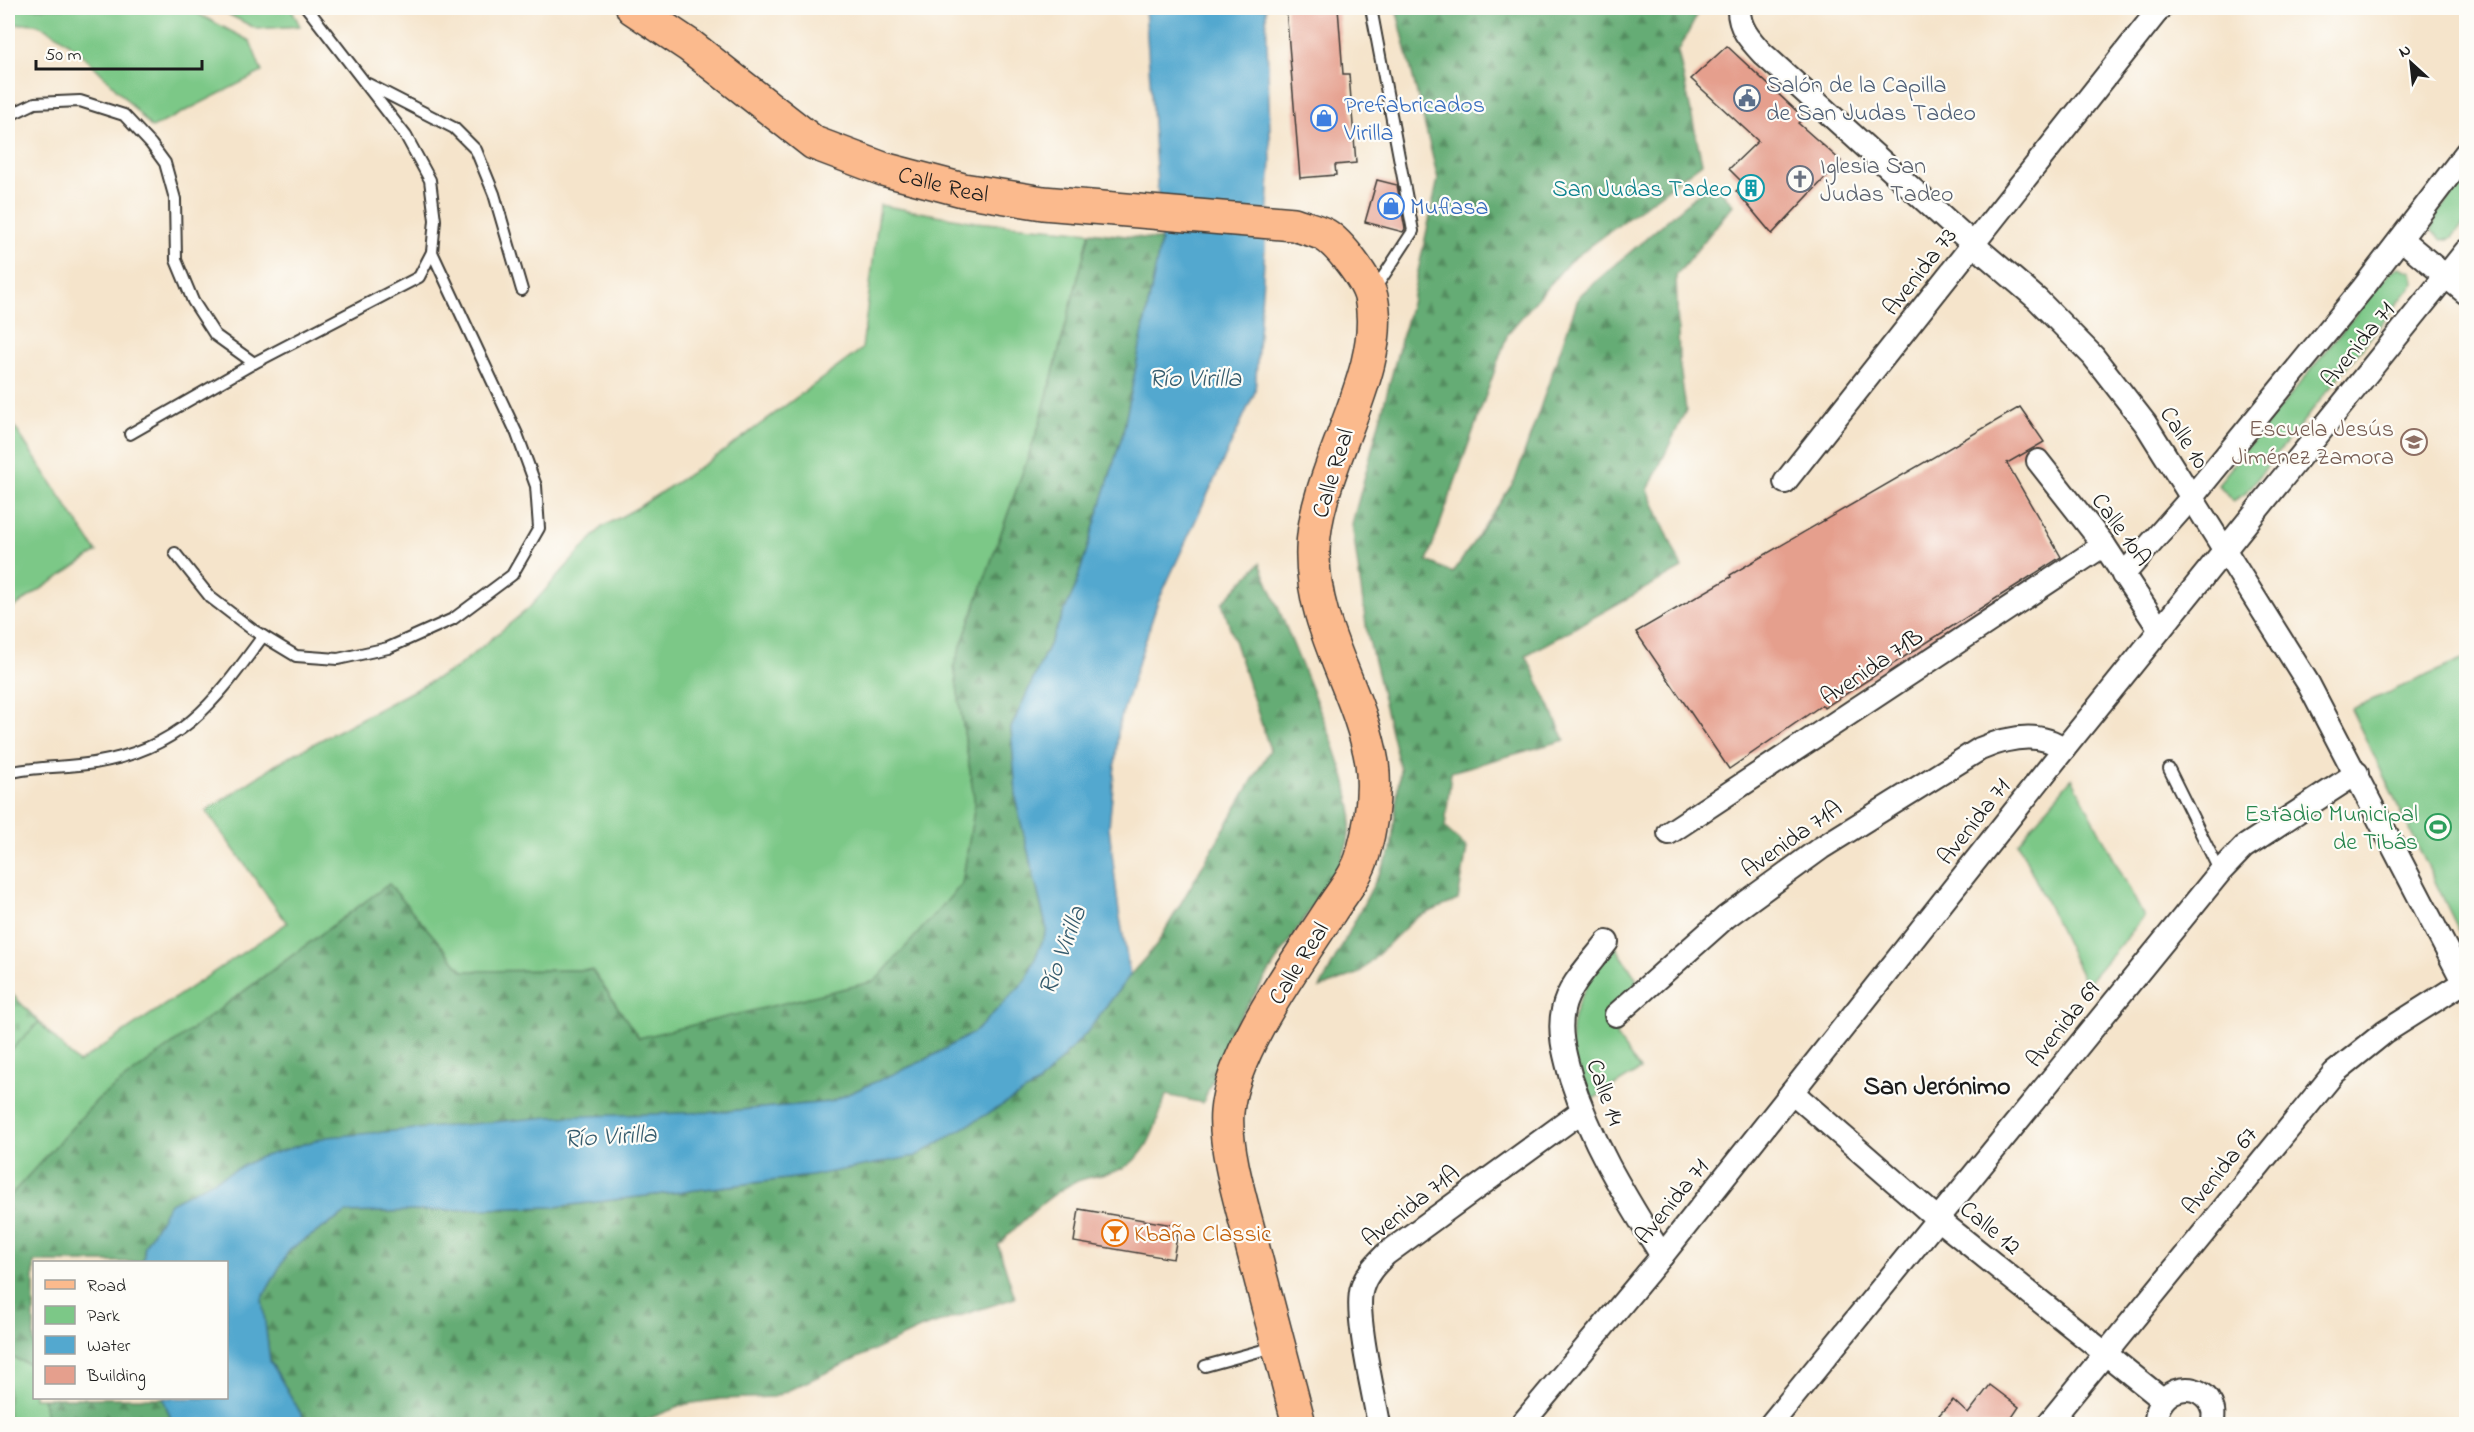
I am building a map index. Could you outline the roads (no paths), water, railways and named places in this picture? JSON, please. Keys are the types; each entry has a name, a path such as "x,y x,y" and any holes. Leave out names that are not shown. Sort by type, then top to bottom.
{"main road":[{"name":"Calle Real","path":"633,8 690,46 814,142 883,169 963,190 1043,203 1294,224 1325,236 1356,269 1371,295 1374,320 1366,372 1320,504 1312,548 1315,596 1368,747 1372,766 1372,816 1362,858 1345,889 1272,1002 1239,1064 1227,1113 1237,1189 1299,1425"}],"street":[{"name":"Avenida 73","path":"1785,482 2160,8"},
{"name":"Calle 10","path":"1739,9 1741,24 1747,36 1762,54 1974,245 2037,298 2093,356 2145,423 2308,683 2357,773 2465,985"},
{"name":"Avenida 71","path":"2123,575 2192,496 2401,239 2466,153"},
{"path":"2401,239 2466,293"},
{"name":"Avenida 71","path":"1522,1425 1662,1256 2064,749 2466,251"},
{"name":"Calle 10A","path":"2038,461 2104,545 2160,630"},
{"name":"Avenida 71B","path":"1669,833 2104,545"},
{"name":"Avenida 71A","path":"1616,1015 1726,917 1821,848 1980,749 1999,741 2019,737 2045,739 2064,749"},
{"name":"Avenida 69","path":"1771,1425 2220,872 2244,847 2357,773"},
{"name":"Calle 14","path":"1607,942 1568,995 1561,1028 1563,1051 1582,1111 1604,1161 1662,1256"},
{"name":"Avenida 67","path":"2048,1425 2334,1073 2385,1032 2465,985"},
{"name":"Calle 12","path":"1792,1092 1939,1220 2162,1399"},
{"name":"Avenida 71A","path":"1378,1425 1360,1308 1362,1288 1371,1269 1386,1254 1582,1111"},
{"path":"2156,1425 2155,1412 2162,1399 2177,1389 2192,1389 2205,1396 2213,1410 2213,1425"}],"lane":[{"path":"130,434 254,363 419,277 432,252 435,220 430,180 406,136 307,8"},
{"path":"1371,8 1413,231 1371,295"},
{"path":"365,83 454,128 476,150 494,194 522,290"},
{"path":"8,116 35,103 80,100 123,115 151,144 165,163 175,199 176,260 193,301 215,334 254,363"},
{"path":"175,554 210,597 262,636 296,656 338,659 387,648 453,620 512,575 539,528 536,486 517,434 432,252"},
{"path":"8,773 95,763 150,747 190,724 221,694 262,636"},
{"path":"2169,769 2220,872"},
{"path":"1205,1366 1278,1346"}],"water":[{"name":"Río Virilla","path":"1145,8 1266,8 1271,162 1255,392 1157,604 1119,724 1109,827 1119,912 1130,975 1087,1032 1038,1084 916,1156 811,1176 555,1207 346,1213 289,1250 262,1299 270,1361 307,1424 173,1424 163,1399 228,1399 228,1261 143,1261 145,1245 170,1203 258,1158 327,1137 550,1117 717,1112 830,1102 925,1060 975,1032 1026,980 1047,930 1017,806 1011,728 1075,588 1123,433 1161,240"}],"place":[{"name":"Salón de la Capilla de San Judas Tadeo","path":"1747,98"},
{"name":"Prefabricados Virilla","path":"1324,118"},
{"name":"Iglesia San Judas Tadeo","path":"1800,179"},
{"name":"San Judas Tadeo","path":"1751,188"},
{"name":"Muflasa","path":"1391,206"},
{"name":"Escuela Jesús Jiménez Zamora","path":"2414,442"},
{"name":"Estadio Municipal de Tibás","path":"2438,827"},
{"name":"Kbaña Classic","path":"1115,1233"}],"district":[{"name":"San Jerónimo","path":"1937,1085"}]}
